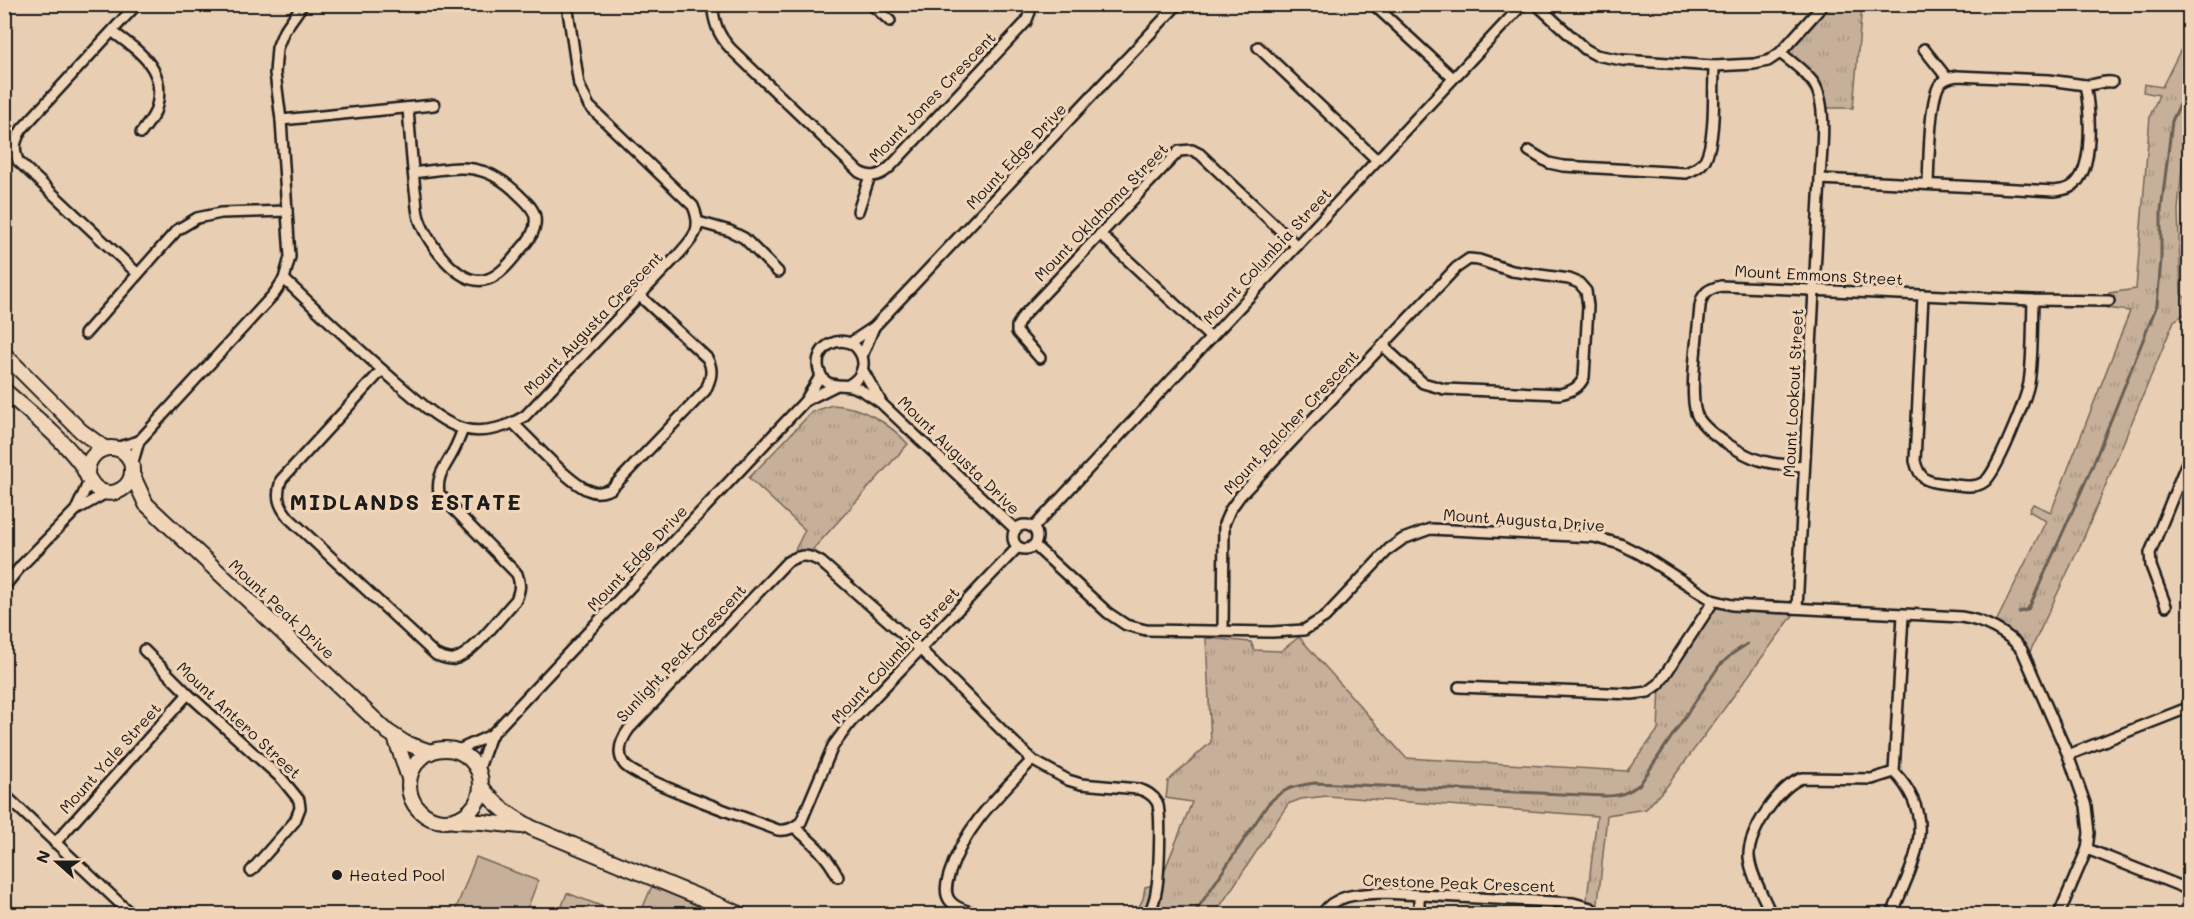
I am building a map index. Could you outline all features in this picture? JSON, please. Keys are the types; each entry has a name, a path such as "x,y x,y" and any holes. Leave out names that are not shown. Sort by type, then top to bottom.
{"street":[{"path":"137,4 22,129 15,140 14,150 18,160 138,274"},
{"path":"4,587 21,566 76,510 127,485 139,441 273,294 284,279 290,257 281,120 274,73 277,48 284,31 303,4"},
{"path":"567,4 579,85 590,106 693,206 698,222 730,231 744,238 778,272"},
{"name":"Mount Jones Crescent","path":"712,4 716,27 731,49 859,172 870,176 884,173 1026,22 1030,12 1029,4"},
{"path":"871,4 890,21"},
{"name":"Mount Edge Drive","path":"456,751 490,735 805,401 821,375 818,360 822,350 835,342 850,343 874,327 1178,4"},
{"path":"1373,4 1453,78"},
{"name":"Mount Columbia Street","path":"1033,528 1523,4"},
{"path":"1536,4 1585,49 1596,55 1622,60 1714,66 1763,62 1780,53 1824,4"},
{"path":"113,32 149,60 157,77 159,91 156,111 141,133"},
{"path":"1258,47 1377,160"},
{"path":"1924,49 1947,78"},
{"name":"Mount Lookout Street","path":"1780,53 1804,72 1818,91 1821,109 1820,179 1797,608"},
{"path":"1529,151 1549,163 1563,166 1686,173 1697,169 1705,161 1710,148 1714,66"},
{"path":"1928,184 1934,102 1940,84 1947,78 1957,75 2049,80 2093,86 2103,81 2112,82"},
{"path":"1820,179 2054,191 2072,187 2086,167 2089,118 2085,85"},
{"path":"281,120 434,105"},
{"path":"408,108 414,173 419,219 436,251 464,276 475,280 486,280 497,275 531,237 535,227 535,215 529,205 500,178 486,171 472,169 449,168 414,173"},
{"name":"Mount Oklahoma Street","path":"1040,358 1019,335 1017,326 1023,316 1174,154 1184,149 1200,154 1297,246"},
{"name":"Mount Jones Crescent","path":"858,211 870,176"},
{"path":"85,334 177,230 197,218 222,213 287,211"},
{"name":"Mount Augusta Crescent","path":"514,424 525,416 641,297 693,239 698,222"},
{"path":"1100,234 1211,338"},
{"name":"Mount Balcher Crescent","path":"1223,630 1223,541 1224,524 1230,510 1240,496 1456,268 1469,259 1479,260 1512,271 1569,279 1579,283 1586,291 1588,306 1584,376 1581,384 1573,391 1566,393 1444,389 1430,386 1423,383 1383,346"},
{"path":"284,279 426,408 463,429 489,429 514,424 573,481 596,493 611,489 705,391 712,374 707,358 641,297"},
{"name":"Mount Emmons Street","path":"1804,466 1765,462 1751,457 1707,428 1697,414 1694,401 1695,372 1701,298 1706,291 1721,285 1814,291 2109,301"},
{"path":"1923,295 1915,460 1917,471 1931,482 1973,486 1985,482 1993,474 2026,394 2030,374 2033,300"},
{"name":"Mount Edge Drive","path":"862,369 862,356 874,327"},
{"path":"850,343 862,356"},
{"name":"Mount Peak Drive","path":"4,354 81,431 110,448 126,454 146,504 395,737 431,752 441,749 456,751"},
{"path":"848,385 855,381 862,369"},
{"name":"Mount Augusta Drive","path":"862,369 881,403"},
{"path":"382,370 281,480 277,491 278,503 289,518 436,655 454,659 464,655 478,642 516,600 520,591 518,573 439,494 437,484 440,471 452,454 463,429"},
{"path":"821,375 835,386"},
{"name":"Mount Edge Drive","path":"805,401 835,386 848,385"},
{"name":"Mount Augusta Drive","path":"848,385 881,403 1015,530"},
{"name":"Mount Peak Drive","path":"4,390 64,444 94,487 146,504"},
{"path":"76,510 88,477 91,457 110,448 139,441"},
{"path":"2166,606 2151,566 2150,553 2189,456"},
{"name":"Mount Augusta Drive","path":"1015,530 1026,525 1033,528 1037,536 1034,545 1108,613 1126,625 1155,631 1297,631 1315,625 1389,549 1403,539 1430,529 1594,537 1620,544 1640,554 1712,600 1732,605 1969,618 1986,624 2016,642 2027,659 2068,755 2086,806 2089,833 2087,849 2059,915"},
{"name":"Mount Augusta Drive","path":"1015,530 1013,538 1018,546"},
{"path":"1018,546 1026,549 1034,545"},
{"name":"Mount Columbia Street","path":"794,827 801,822 804,816 840,734 1018,546"},
{"name":"Sunlight Peak Crescent","path":"794,827 786,831 778,830 696,799 636,772 625,766 621,757 620,746 624,737 787,562 802,555 811,555 821,562 920,650"},
{"path":"1458,687 1632,694 1648,692 1659,684 1712,605 1712,600"},
{"path":"1892,915 1917,853 1920,839 1919,823 1911,796 1904,782 1894,772 1903,615"},
{"name":"Mount Antero Street","path":"144,650 282,779 299,800 300,808 295,821 251,871"},
{"path":"920,650 1032,760 1075,782 1138,789 1146,791 1156,801 1159,809 1157,884 1154,903 1149,915"},
{"name":"Mount Yale Street","path":"55,843 188,693"},
{"path":"2068,755 2190,707"},
{"name":"Mount Edge Drive","path":"478,771 490,735"},
{"name":"Mount Peak Drive","path":"395,737 410,778 411,795 419,810 433,819 532,828"},
{"path":"456,751 470,759 478,771"},
{"path":"410,778 417,762 431,752"},
{"path":"976,915 950,902 946,893 954,861 980,816 1032,760"},
{"name":"Mount Peak Drive","path":"478,771 481,786 497,806 532,828 740,915"},
{"path":"1771,915 1749,858 1749,848 1763,816 1783,791 1803,778 1872,779 1894,772"},
{"path":"449,821 459,818 471,809 479,796 481,786"},
{"path":"5,795 130,915"},
{"path":"794,827 817,846 831,863 837,877"},
{"path":"2087,849 2190,890"},
{"name":"Crestone Peak Crescent","path":"1322,915 1338,900 1353,894 1573,903 1591,908 1598,915"},
{"path":"1419,895 1419,915"}],"green space":[{"path":"1827,5 1862,5 1853,108 1824,108 1782,55"},
{"path":"2189,33 2189,112 2178,210 2181,294 2189,301 2189,311 2174,321 2084,537 2028,656 1994,626 2046,521 2029,511 2033,504 2051,512 2130,311 2107,308 2109,293 2136,289 2150,116 2159,95 2143,92 2144,84 2162,87"},
{"path":"832,405 854,409 874,417 908,444 806,557 791,558 805,530 749,478 812,412"},
{"path":"1711,607 1794,614 1667,786 1646,809 1607,815 1597,913 1586,907 1597,816 1327,796 1301,799 1288,804 1215,914 1135,914 1143,899 1145,887 1159,884 1192,802 1166,798 1168,781 1211,742 1206,638 1251,642 1254,650 1281,651 1299,637 1406,758 1627,771 1658,730 1660,685"},
{"path":"476,857 538,881 525,914 454,914"},
{"path":"652,886 718,914 640,914"},
{"path":"567,893 622,914 559,914"}],"waterway":[{"path":"2019,612 2027,610 2030,606 2092,467 2157,305 2161,260 2161,211 2172,121 2190,83"},
{"path":"1194,914 1268,804 1279,794 1295,787 1315,783 1605,796 1628,792 1640,784 1719,666 1747,644"}],"place":[{"name":"Heated Pool","path":"337,875"}],"district":[{"name":"MIDLANDS ESTATE","path":"406,502"}]}
